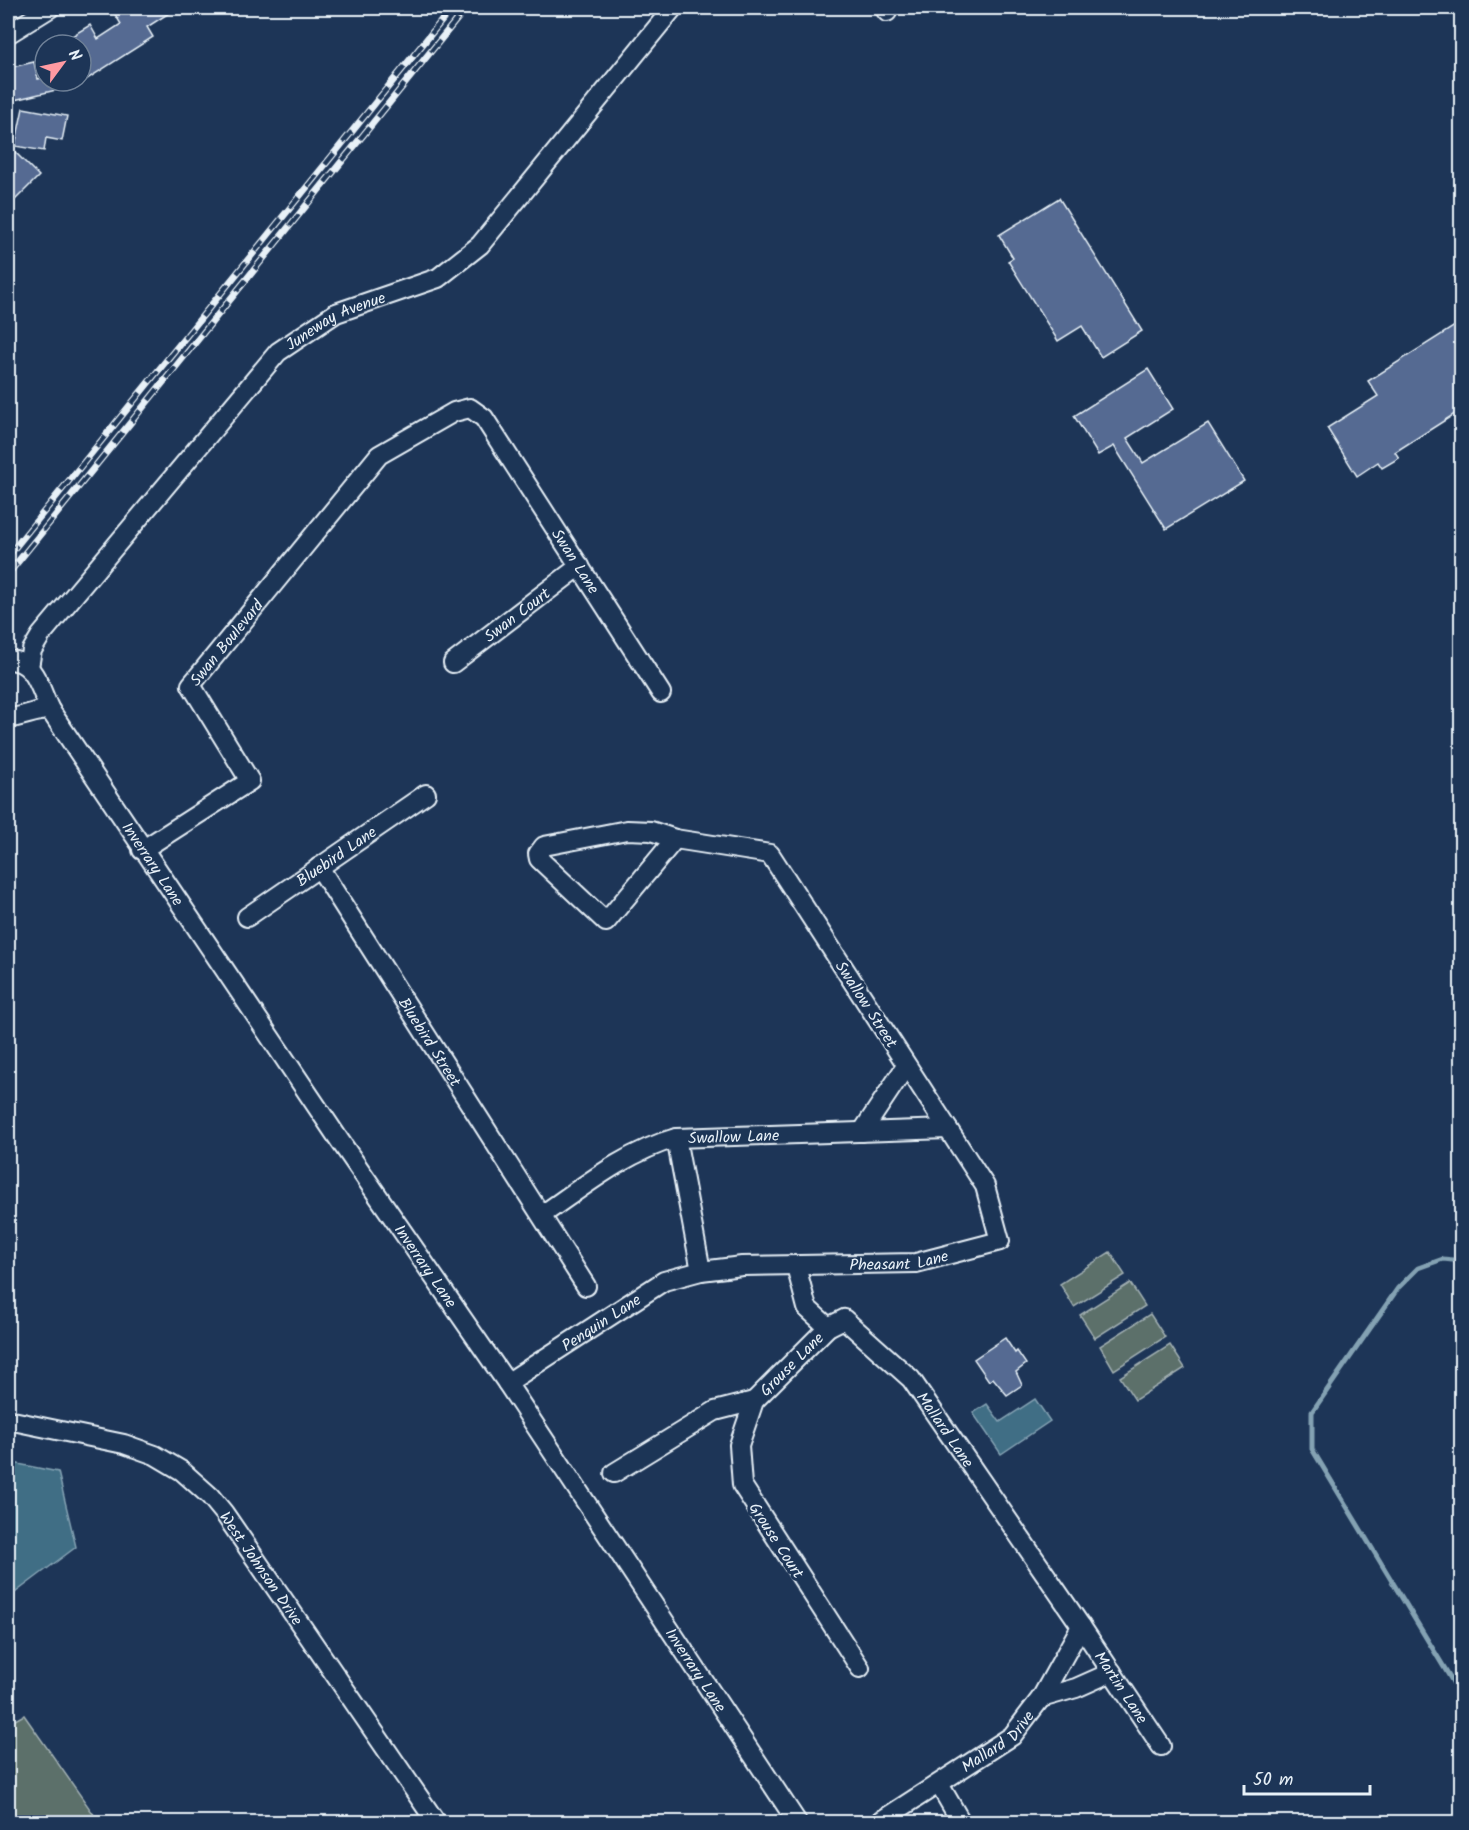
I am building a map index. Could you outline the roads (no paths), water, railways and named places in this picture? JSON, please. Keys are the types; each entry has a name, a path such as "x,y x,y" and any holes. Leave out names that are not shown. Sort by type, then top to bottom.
{"street":[{"path":"8,34 50,8"},
{"name":"Juneway Avenue","path":"29,667 32,650 41,635 278,352 336,313 438,278 480,245 673,8"},
{"name":"Swan Lane","path":"345,498 379,455 454,412 470,408 484,418 661,693"},
{"name":"Swan Boulevard","path":"142,850 250,781 191,685 345,498"},
{"name":"Swan Court","path":"453,663 580,566"},
{"path":"8,660 21,662 29,667"},
{"name":"Inverrary Lane","path":"29,667 36,675 50,711 142,850 430,1274 507,1383 797,1822"},
{"path":"8,718 37,710 50,711"},
{"name":"Bluebird Lane","path":"247,918 426,794"},
{"name":"Swallow Street","path":"675,838 606,922 539,859 538,854 544,846 627,830 651,831 675,838 770,854 985,1186 1000,1242"},
{"name":"Bluebird Street","path":"319,867 586,1286"},
{"path":"862,1132 906,1066"},
{"name":"Swallow Lane","path":"542,1215 621,1162 654,1144 676,1138 948,1129"},
{"path":"676,1138 701,1271"},
{"name":"Pheasant Lane","path":"701,1271 742,1266 916,1263 1000,1242"},
{"path":"796,1266 807,1308 828,1327"},
{"name":"Penquin Lane","path":"507,1383 664,1281 701,1271"},
{"name":"Mallard Lane","path":"828,1327 844,1319 911,1379 1081,1626"},
{"name":"Grouse Lane","path":"754,1401 828,1327"},
{"path":"614,1473 715,1411 754,1401"},
{"name":"Grouse Court","path":"754,1401 739,1445 742,1485 860,1668"},
{"name":"West Johnson Drive","path":"8,1420 124,1444 155,1455 182,1471 210,1496 224,1513 436,1822"},
{"name":"Martin Lane","path":"1081,1626 1161,1746"},
{"name":"Mallard Drive","path":"879,1822 1012,1736 1041,1698 1081,1626"},
{"path":"1041,1698 1076,1688 1112,1672"},
{"path":"939,1784 961,1822"}],"water":[{"path":"1035,1399 1050,1421 1001,1454 973,1413 987,1404 1000,1422"},
{"path":"8,1462 58,1472 76,1547 8,1598"}],"waterway":[{"path":"1462,1261 1443,1259 1418,1268 1398,1288 1312,1412 1312,1449 1462,1697"}],"railway":[{"path":"8,556 452,8"},
{"path":"8,574 466,8"}]}
